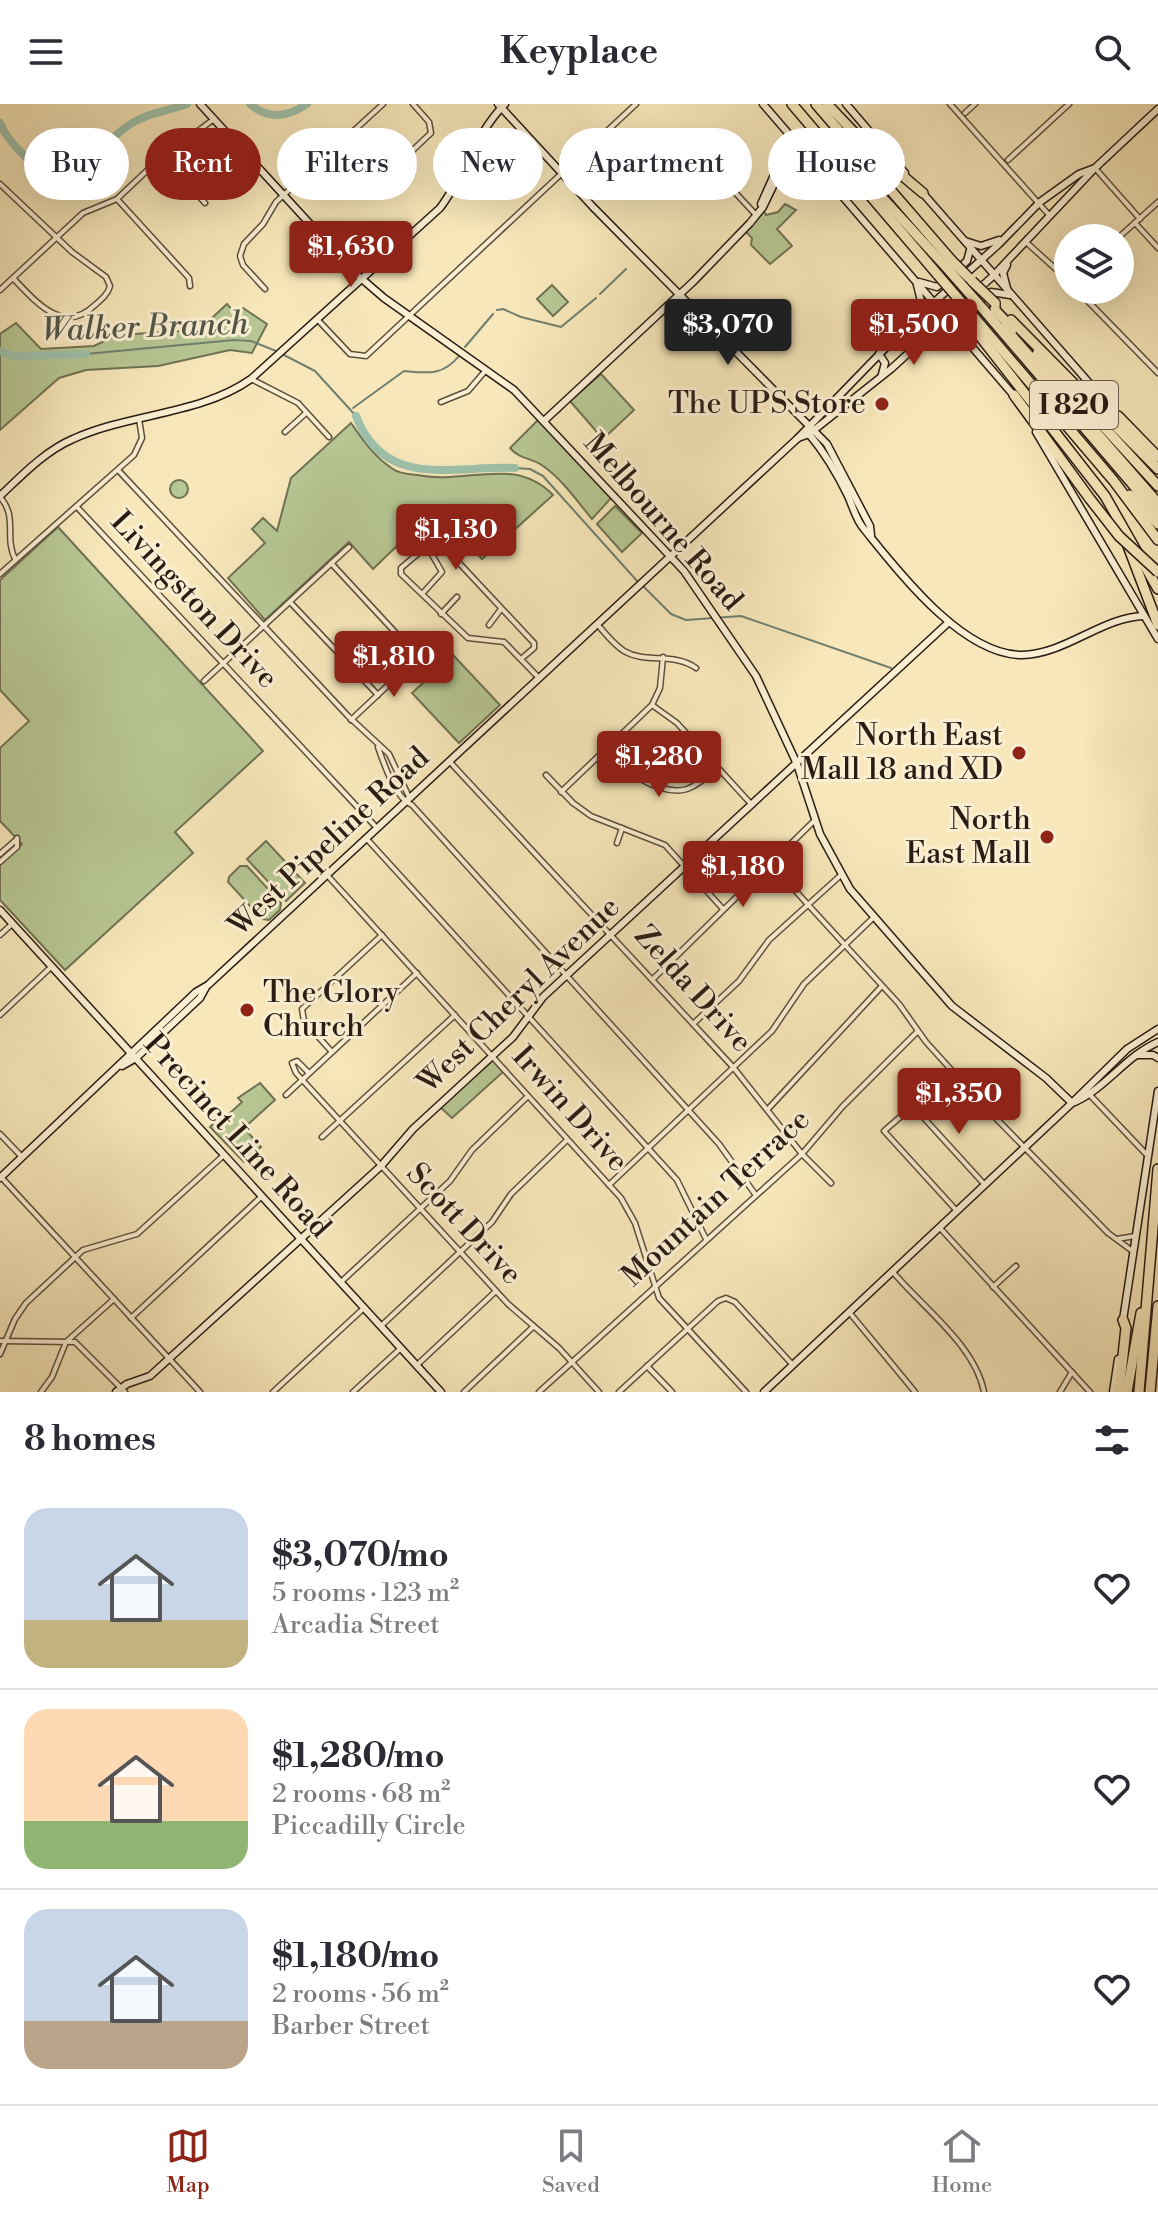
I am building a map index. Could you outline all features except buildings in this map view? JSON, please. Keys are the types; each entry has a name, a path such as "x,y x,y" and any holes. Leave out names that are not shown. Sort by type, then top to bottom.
{"highway":[{"name":"I 820","path":"792,104 946,268 972,281 989,307 1158,503"},
{"name":"I 820","path":"816,104 946,268 959,300 971,319 1113,480 1158,524"},
{"path":"827,104 866,145 923,193"},
{"path":"946,268 1158,469"},
{"path":"989,307 1158,486"},
{"path":"989,307 1158,514"},
{"path":"971,319 1122,522 1158,589"},
{"path":"1014,395 1119,536 1158,572"},
{"path":"1118,416 1158,457"},
{"path":"1092,480 1134,558 1158,625"},
{"path":"1113,480 1158,540"},
{"path":"1139,1392 1158,1169"},
{"path":"1127,1392 1141,1318 1145,1263 1151,1256"},
{"path":"1150,1392 1158,1306"},
{"path":"1116,1392 1126,1328 1123,1320"}],"main road":[{"path":"763,104 783,128"},
{"path":"846,104 1118,416 1158,450"},
{"path":"0,497 38,461 64,443 217,397 251,379 440,208 458,183 485,127 501,105 559,170"},
{"name":"Melbourne Road","path":"201,106 277,188"},
{"path":"1095,168 1158,109"},
{"name":"West Pipeline Road","path":"809,429 902,331 1040,202 1079,174 1095,168"},
{"name":"West Pipeline Road","path":"0,1177 118,1068 200,998 208,985 798,438 880,377 993,276 1095,168"},
{"path":"545,420 679,295 758,213 768,189"},
{"name":"Melbourne Road","path":"288,200 361,278 410,317 487,368 545,420 670,556 713,609 756,676 797,764 815,820 841,875 873,918 952,1006 1046,1078 1072,1103"},
{"path":"588,200 799,417 826,455 865,531 966,637 989,649 1022,655 1058,647 1130,617 1144,616"},
{"path":"846,200 1014,395 1158,639"},
{"path":"965,241 981,246 1004,238"},
{"path":"916,281 937,287 967,261 970,251 965,241"},
{"path":"1010,295 1003,273 1013,257"},
{"path":"902,331 919,308 916,281"},
{"path":"972,345 960,326 962,314 987,293 1010,295"},
{"path":"926,334 947,329 966,339"},
{"path":"879,354 885,363 880,377"},
{"path":"1130,617 1134,599"},
{"name":"West Cheryl Avenue","path":"121,1391 145,1380 381,1166 413,1129 493,1056 567,975 949,622"},
{"name":"Precinct Line Road","path":"0,910 226,1154 437,1391"},
{"path":"764,1392 791,1363 1025,1148 1127,1049 1158,1029"},
{"path":"1072,1103 1090,1095 1133,1056 1158,1042"},
{"path":"1133,1056 1147,1054 1158,1058"},
{"path":"1123,1320 1131,1250 1158,1091"}],"street":[{"path":"357,128 383,104"},
{"path":"413,104 429,122 431,133 417,146"},
{"path":"610,128 636,104"},
{"path":"950,104 1050,216"},
{"path":"965,113 975,104"},
{"path":"1008,160 1069,104"},
{"path":"202,128 214,119"},
{"path":"1095,168 1140,219"},
{"path":"129,188 145,173"},
{"path":"317,319 350,354 362,358 410,317 559,176"},
{"path":"0,184 109,281 107,294 89,311 66,317 48,313 13,278"},
{"path":"0,199 7,193"},
{"path":"0,290 83,213 115,200"},
{"path":"118,200 189,278 190,286"},
{"path":"202,200 205,203"},
{"path":"265,289 243,265 241,250 279,200"},
{"path":"745,200 758,213"},
{"path":"1158,202 1135,223 1158,248"},
{"path":"1027,243 1054,267"},
{"path":"1091,304 1158,373"},
{"path":"441,402 468,391 487,368"},
{"path":"251,379 293,400 329,437"},
{"path":"285,432 306,413"},
{"path":"0,574 118,470 140,444 139,419"},
{"path":"118,470 351,720 389,754 394,775"},
{"path":"0,497 11,514 9,544 15,559"},
{"name":"Livingston Drive","path":"77,507 377,828"},
{"path":"521,659 534,648 534,643 460,564 452,545 427,546 401,568 401,574 470,639 504,642 539,678"},
{"path":"422,594 442,572 427,546"},
{"path":"204,681 349,547"},
{"path":"331,563 418,657 351,720"},
{"path":"441,614 457,597"},
{"path":"290,602 378,695"},
{"path":"489,625 501,609"},
{"path":"597,624 623,651 639,656 681,659 696,668"},
{"path":"561,792 652,705 660,688 663,657"},
{"path":"652,705 677,723 753,805"},
{"path":"378,747 408,802 689,1110 755,1194"},
{"path":"604,752 627,774 676,790 697,784 717,767"},
{"path":"384,759 389,754"},
{"name":"Zelda Drive","path":"449,761 733,1067 769,1108 802,1154 831,1183"},
{"path":"546,775 561,792 591,816 659,841 723,909"},
{"path":"653,979 815,820"},
{"path":"617,843 622,828"},
{"path":"0,854 17,838 17,847 0,862"},
{"path":"366,838 649,1148 681,1186 706,1239"},
{"path":"769,862 882,986 917,1032 1025,1148 1113,1238 1131,1250"},
{"name":"Irwin Drive","path":"327,875 609,1185 635,1223 653,1287 746,1392"},
{"path":"693,1024 739,981 769,940 841,875"},
{"path":"609,1185 780,1022 804,984 873,918"},
{"path":"0,935 12,924"},
{"path":"332,1052 304,1021 302,1009 382,935"},
{"path":"0,1015 51,967"},
{"path":"286,1095 417,973"},
{"path":"769,1108 882,986"},
{"path":"322,1137 455,1015"},
{"name":"Mountain Terrace","path":"539,1392 802,1154 843,1106 917,1032"},
{"path":"302,1080 291,1068 292,1063 297,1061 309,1073"},
{"name":"Scott Drive","path":"302,1080 496,1291 572,1362 599,1392"},
{"path":"1090,1095 1147,1155"},
{"path":"341,1282 450,1181 472,1150 527,1097"},
{"path":"956,1210 884,1131 913,1106 984,1184"},
{"path":"0,1134 22,1157"},
{"path":"381,1326 492,1222 511,1194 567,1140"},
{"path":"0,1354 3,1341 26,1303 76,1257 90,1247 137,1234 226,1154"},
{"path":"0,1177 200,1392"},
{"path":"131,1318 263,1195"},
{"path":"938,1227 1090,1392"},
{"path":"1113,1238 1135,1236"},
{"path":"993,1287 1016,1266"},
{"path":"891,1270 961,1349 977,1370 984,1392"},
{"path":"417,1365 496,1291"},
{"path":"619,1392 718,1301 729,1298 791,1363"},
{"path":"41,1392 52,1377 66,1342 114,1299"},
{"path":"273,1392 364,1308"},
{"path":"848,1310 915,1392"},
{"path":"464,1392 533,1327"},
{"path":"3,1341 80,1345 121,1391"},
{"path":"353,1392 401,1348"},
{"path":"647,1366 672,1392"},
{"path":"1060,1392 1072,1372"}],"green space":[{"path":"785,204 796,210 777,229 792,246 770,264 751,245 752,238 745,231 764,211 766,215 778,212"},
{"path":"552,285 568,302 553,316 537,299"},
{"path":"227,304 236,314 243,308 267,324 252,353 230,350 158,366 86,370 59,378 0,430 0,334 16,323 41,349 94,346 117,335 199,330"},
{"path":"601,374 634,410 603,439 570,401"},
{"path":"538,420 611,498 592,519 550,471 510,448"},
{"path":"351,423 375,454 398,472 436,477 522,476 553,495 482,559 435,509 373,569 349,542 265,620 228,578 265,543 252,529 263,518 277,531 291,478"},
{"path":"179,480 188,489 179,498 170,489"},
{"path":"615,506 642,533 622,552 597,524"},
{"path":"58,527 263,751 175,832 193,853 65,970 0,900 0,865 22,844 0,821 0,748 29,721 0,690 0,580"},
{"path":"453,655 500,705 459,743 412,693"},
{"path":"266,841 305,883 286,901 247,859"},
{"path":"240,866 247,866 281,903 280,910 269,920 262,919 228,882"},
{"path":"493,1060 503,1072 452,1118 440,1107"},
{"path":"260,1083 275,1100 244,1128 261,1147 244,1162 210,1127 214,1123 217,1125 242,1102 238,1098"}],"waterway":[{"path":"0,123 13,144 31,162 45,171 58,173 83,163 136,121 187,104"},
{"path":"250,104 264,113 278,115 293,112 307,104"},
{"path":"600,294 626,269"},
{"path":"497,310 503,309 561,327 596,298"},
{"path":"465,347 493,314"},
{"name":"Walker Branch","path":"86,354 234,340 251,341 276,351"},
{"name":"Walker Branch","path":"0,351 14,356 86,354"},
{"name":"Walker Branch","path":"282,354 315,371 356,416"},
{"path":"353,408 404,371 441,370 459,356"},
{"name":"Walker Branch","path":"356,416 369,440 384,455 403,465 446,470 515,468"},
{"name":"Walker Branch","path":"515,468 530,469 543,476 638,582"},
{"name":"Walker Branch","path":"643,586 671,614 686,620 741,616 891,668"}],"place":[{"name":"The UPS Store","path":"882,404"},
{"name":"North East Mall 18 and XD","path":"1019,753"},
{"name":"North East Mall","path":"1047,837"},
{"name":"The Glory Church","path":"247,1010"}]}
